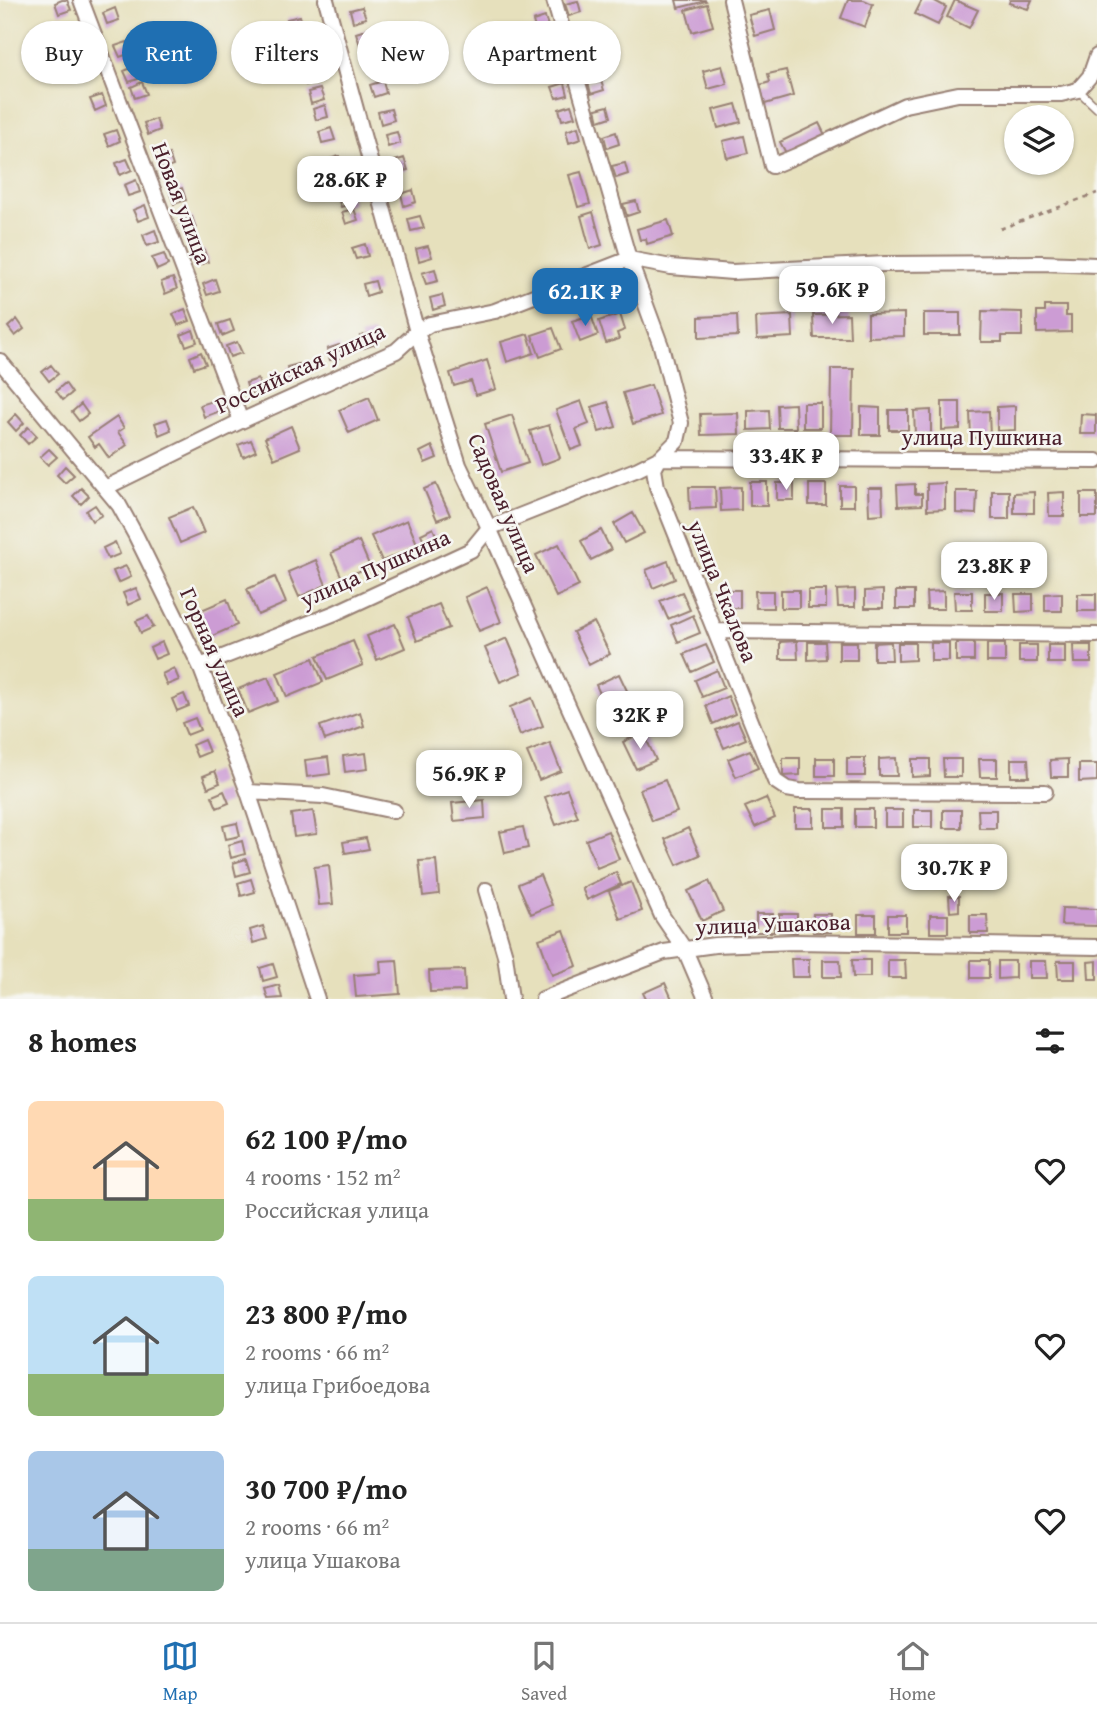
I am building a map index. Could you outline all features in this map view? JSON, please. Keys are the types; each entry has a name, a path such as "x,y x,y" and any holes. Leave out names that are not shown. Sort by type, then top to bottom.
{"street":[{"name":"Новая улица","path":"81,0 241,421"},
{"name":"Садовая улица","path":"326,0 416,332 459,465 662,916 685,950 706,999"},
{"path":"554,0 629,259 662,346 681,423 677,442 660,458"},
{"path":"730,0 772,166 905,105 958,94 1061,94 1078,90 1090,76 1097,56"},
{"name":"Российская улица","path":"105,488 241,421 396,351 416,332 430,324 495,311 629,259"},
{"path":"629,259 671,267 732,272 885,264 1097,265"},
{"name":"Горная улица","path":"0,361 119,505 136,536 200,666 248,792 317,999"},
{"name":"улица Пушкина","path":"200,666 335,614 471,550 489,528 660,458 1097,461"},
{"name":"улица Чкалова","path":"660,458 654,469 657,487 775,781 787,789 799,791 1045,792"},
{"path":"715,631 1097,635"},
{"path":"248,792 323,796 394,811"},
{"path":"486,890 505,955 511,999"},
{"name":"улица Ушакова","path":"543,999 664,952 715,945 795,942 1097,947"}],"lane":[{"path":"1078,90 1097,108"}],"path":[{"path":"1000,229 1097,193"}],"building":[{"path":"67,0 71,10 59,14 55,3"},
{"path":"676,0 705,0 706,1 678,8"},
{"path":"848,0 864,0 873,4 865,27 841,18"},
{"path":"922,0 933,0 946,7 938,25 915,14"},
{"path":"955,0 978,10 969,28 947,17"},
{"path":"1010,0 1032,0 1028,9 1009,3"},
{"path":"578,1 581,12 569,16 565,4"},
{"path":"707,4 713,26 692,32 686,10"},
{"path":"362,7 366,18 353,22 350,10"},
{"path":"115,8 119,20 108,24 103,13"},
{"path":"770,10 775,30 755,36 749,15"},
{"path":"300,16 301,21 288,21"},
{"path":"122,44 122,56 120,57 115,46"},
{"path":"722,66 727,84 708,89 703,71"},
{"path":"786,70 793,96 765,104 760,85 770,82 768,74"},
{"path":"143,84 147,94 135,98 131,87"},
{"path":"384,84 386,93 374,97 370,85"},
{"path":"565,84 568,95 556,98 552,87"},
{"path":"588,84 602,84 604,90 591,94"},
{"path":"320,89 324,100 311,104 308,92"},
{"path":"102,95 106,106 95,111 90,99"},
{"path":"736,104 741,122 718,128 713,110"},
{"path":"325,105 328,117 316,120 313,109"},
{"path":"571,105 575,117 562,120 559,109"},
{"path":"608,106 611,117 599,121 596,109"},
{"path":"391,109 394,120 381,124 378,112"},
{"path":"156,119 160,130 148,135 144,123"},
{"path":"819,123 825,135 786,153 780,142"},
{"path":"578,127 581,139 569,143 566,131"},
{"path":"331,128 335,140 322,143 319,132"},
{"path":"116,130 120,141 109,146 104,134"},
{"path":"397,132 400,143 388,147 385,135"},
{"path":"616,132 619,144 607,148 604,136"},
{"path":"744,136 748,153 727,158 723,141"},
{"path":"169,154 173,166 162,170 157,159"},
{"path":"339,156 343,168 330,171 327,160"},
{"path":"404,158 408,170 395,173 392,162"},
{"path":"127,159 132,170 120,175 116,163"},
{"path":"625,163 628,174 616,178 612,166"},
{"path":"581,172 590,204 578,207 569,175"},
{"path":"345,174 348,186 336,189 332,178"},
{"path":"136,180 140,192 128,196 124,185"},
{"path":"182,188 186,200 174,204 170,193"},
{"path":"413,190 416,202 404,206 401,194"},
{"path":"349,192 353,203 341,207 337,195"},
{"path":"636,201 639,212 627,216 623,204"},
{"path":"145,205 149,217 138,221 133,210"},
{"path":"354,209 358,220 346,224 342,212"},
{"path":"593,212 602,245 590,249 581,216"},
{"path":"420,216 424,228 411,231 408,219"},
{"path":"192,217 196,229 185,233 180,222"},
{"path":"668,220 673,236 647,244 646,239 640,240 637,229"},
{"path":"155,230 159,242 147,246 143,235"},
{"path":"365,244 368,256 356,259 352,248"},
{"path":"428,246 432,257 419,261 416,249"},
{"path":"204,250 208,262 197,266 193,254"},
{"path":"164,254 168,265 157,270 152,258"},
{"path":"435,269 438,281 426,284 422,273"},
{"path":"173,278 177,289 165,294 161,282"},
{"path":"215,279 219,291 207,295 203,284"},
{"path":"375,281 378,292 366,296 363,284"},
{"path":"442,295 445,306 433,310 430,298"},
{"path":"1045,306 1066,306 1066,316 1071,316 1071,332 1037,333 1037,312 1045,312"},
{"path":"185,309 190,321 178,325 173,314"},
{"path":"982,311 1022,312 1022,336 1002,336 1002,342 981,342"},
{"path":"904,313 904,336 868,337 868,314"},
{"path":"924,313 960,313 960,335 924,335"},
{"path":"620,314 625,330 617,333 619,339 606,343 599,321"},
{"path":"849,314 850,338 814,338 813,315"},
{"path":"591,315 598,335 580,342 572,321"},
{"path":"737,315 738,336 699,338 699,317"},
{"path":"792,315 793,337 757,339 756,317"},
{"path":"17,319 24,329 15,336 8,327"},
{"path":"230,320 234,331 222,336 218,324"},
{"path":"553,328 561,349 540,357 532,335"},
{"path":"193,330 197,342 186,346 181,335"},
{"path":"373,333 376,344 364,348 360,336"},
{"path":"528,334 534,353 507,362 501,342"},
{"path":"237,342 242,353 230,357 226,346"},
{"path":"339,345 342,357 330,360 327,349"},
{"path":"201,352 206,364 194,368 190,357"},
{"path":"487,360 496,389 476,395 471,381 454,386 450,373"},
{"path":"299,364 302,375 290,379 287,367"},
{"path":"51,365 58,374 49,381 42,372"},
{"path":"831,369 854,369 853,435 830,435"},
{"path":"258,379 262,391 249,394 246,383"},
{"path":"65,383 72,393 63,400 56,391"},
{"path":"651,385 661,415 633,424 623,393"},
{"path":"369,397 378,420 349,433 339,410"},
{"path":"219,399 223,410 204,417 200,405"},
{"path":"581,401 589,424 576,429 582,446 571,450 556,410"},
{"path":"608,402 616,427 599,432 592,407"},
{"path":"942,402 960,402 960,429 942,430"},
{"path":"803,403 821,403 821,428 803,428"},
{"path":"81,404 88,414 79,421 72,412"},
{"path":"795,404 796,428 778,428 777,405"},
{"path":"1015,406 1015,430 997,431 997,407"},
{"path":"861,407 880,408 880,435 861,435"},
{"path":"769,410 770,429 748,430 748,411"},
{"path":"889,410 908,410 908,430 889,430"},
{"path":"931,410 931,434 915,434 914,411"},
{"path":"989,411 990,437 971,438 970,412"},
{"path":"738,413 739,434 701,435 700,414"},
{"path":"16,414 24,423 16,431 8,422"},
{"path":"1081,414 1096,415 1096,434 1080,434"},
{"path":"512,415 528,463 501,472 485,424"},
{"path":"117,417 124,428 118,432 127,445 109,458 99,444 95,447 88,437"},
{"path":"167,419 171,430 159,435 155,423"},
{"path":"549,425 560,458 541,465 530,431"},
{"path":"291,426 300,448 274,459 265,438"},
{"path":"28,427 37,436 28,444 20,435"},
{"path":"251,440 256,451 243,457 238,445"},
{"path":"432,446 437,458 425,463 420,452"},
{"path":"49,449 57,457 48,465 40,457"},
{"path":"65,466 74,475 65,483 57,475"},
{"path":"750,482 767,482 767,506 750,506"},
{"path":"777,483 794,483 794,500 777,500"},
{"path":"945,483 945,509 927,510 927,484"},
{"path":"436,484 450,515 437,520 424,489"},
{"path":"809,484 826,484 826,505 809,505"},
{"path":"915,484 915,494 922,494 922,505 898,506 897,485"},
{"path":"840,486 854,486 854,506 840,506"},
{"path":"689,487 715,487 716,508 690,509"},
{"path":"741,487 741,510 721,511 720,488"},
{"path":"81,488 89,496 81,504 73,496"},
{"path":"868,488 882,488 883,514 869,515"},
{"path":"956,491 977,491 976,514 956,513"},
{"path":"992,491 1009,491 1009,519 992,519"},
{"path":"1034,492 1034,513 1014,513 1014,493"},
{"path":"1064,492 1064,516 1049,516 1048,493"},
{"path":"1081,493 1097,493 1097,517 1081,517"},
{"path":"95,505 102,515 92,521 86,511"},
{"path":"193,507 204,533 180,543 169,517"},
{"path":"633,513 644,533 624,543 614,524"},
{"path":"407,520 418,546 382,561 371,536"},
{"path":"433,528 438,540 426,545 421,534"},
{"path":"601,530 611,550 591,560 581,541"},
{"path":"359,541 370,567 342,578 331,553"},
{"path":"115,542 120,554 108,559 103,548"},
{"path":"559,544 579,586 556,597 536,555"},
{"path":"316,560 326,585 299,597 288,572"},
{"path":"668,561 675,579 653,588 646,570"},
{"path":"126,566 131,577 118,583 113,571"},
{"path":"275,577 286,603 258,615 247,589"},
{"path":"487,587 501,622 479,631 465,597"},
{"path":"136,588 141,599 128,605 123,593"},
{"path":"855,589 855,607 838,607 837,590"},
{"path":"722,590 740,590 740,608 722,608"},
{"path":"781,590 799,590 799,608 781,608"},
{"path":"808,590 826,590 826,608 808,608"},
{"path":"883,590 883,608 865,608 865,591"},
{"path":"755,591 773,591 773,608 756,608"},
{"path":"896,591 914,591 914,609 896,609"},
{"path":"944,591 944,609 927,609 926,592"},
{"path":"682,592 690,610 668,619 660,601"},
{"path":"954,592 972,592 972,610 955,610"},
{"path":"985,593 1003,593 1003,611 985,611"},
{"path":"1062,593 1062,611 1045,611 1045,594"},
{"path":"1015,594 1033,594 1033,611 1016,612"},
{"path":"1078,594 1096,594 1096,611 1078,611"},
{"path":"227,599 237,625 210,637 199,611"},
{"path":"439,604 449,628 417,641 408,617"},
{"path":"693,615 700,633 678,642 671,625"},
{"path":"148,616 154,627 141,633 136,621"},
{"path":"594,622 610,654 589,665 573,632"},
{"path":"395,624 405,648 377,660 367,636"},
{"path":"507,638 522,673 500,682 485,648"},
{"path":"353,641 363,665 327,680 317,656"},
{"path":"797,641 798,659 780,659 780,642"},
{"path":"162,642 167,654 155,659 150,648"},
{"path":"808,642 825,642 826,659 808,660"},
{"path":"839,642 857,642 857,660 839,660"},
{"path":"891,642 892,660 874,660 874,643"},
{"path":"898,643 915,643 915,660 898,661"},
{"path":"931,643 949,643 949,661 931,661"},
{"path":"956,643 974,643 974,661 956,661"},
{"path":"987,644 1005,644 1005,662 987,662"},
{"path":"706,645 714,662 692,672 684,654"},
{"path":"1019,645 1037,645 1037,662 1019,662"},
{"path":"1048,645 1065,645 1065,663 1048,663"},
{"path":"1073,645 1091,645 1091,663 1074,663"},
{"path":"313,658 323,682 287,697 277,673"},
{"path":"174,668 179,680 167,685 162,674"},
{"path":"717,670 724,688 702,697 695,680"},
{"path":"619,674 632,701 609,713 596,685"},
{"path":"268,677 278,701 248,713 238,689"},
{"path":"184,694 189,706 177,711 172,699"},
{"path":"728,696 735,714 713,724 706,706"},
{"path":"532,698 543,726 520,735 510,707"},
{"path":"360,712 364,726 325,740 320,726"},
{"path":"195,718 200,730 187,735 182,723"},
{"path":"738,721 746,739 724,748 716,730"},
{"path":"643,732 656,760 636,769 623,742"},
{"path":"204,740 209,752 197,757 192,745"},
{"path":"550,743 561,771 539,780 527,752"},
{"path":"750,750 758,768 736,777 728,759"},
{"path":"366,753 368,769 345,772 343,756"},
{"path":"328,757 330,774 307,777 305,760"},
{"path":"783,758 800,758 800,775 783,776"},
{"path":"816,758 834,758 834,776 816,776"},
{"path":"847,758 865,758 865,776 847,776"},
{"path":"896,758 897,776 879,776 879,759"},
{"path":"912,759 930,759 930,776 912,777"},
{"path":"943,759 961,759 961,777 944,777"},
{"path":"979,759 997,759 997,777 980,777"},
{"path":"1011,759 1028,759 1029,777 1011,777"},
{"path":"1068,759 1068,777 1051,777 1050,760"},
{"path":"480,760 483,783 458,786 454,764"},
{"path":"1079,764 1097,764 1097,781 1079,782"},
{"path":"215,771 220,783 208,788 203,776"},
{"path":"665,780 677,812 652,821 640,789"},
{"path":"567,789 578,817 556,825 545,797"},
{"path":"224,791 229,803 217,808 212,796"},
{"path":"766,798 775,818 755,827 745,807"},
{"path":"484,800 485,818 454,821 452,803"},
{"path":"795,809 813,809 813,827 795,827"},
{"path":"826,809 844,809 844,827 826,827"},
{"path":"855,809 873,809 873,827 855,827"},
{"path":"885,810 903,810 903,827 885,827"},
{"path":"914,810 932,810 932,827 914,827"},
{"path":"943,810 961,810 961,828 943,828"},
{"path":"978,810 996,810 996,828 979,828"},
{"path":"313,811 317,834 294,837 291,814"},
{"path":"237,823 240,836 226,839 223,826"},
{"path":"523,827 528,848 505,853 500,832"},
{"path":"688,828 700,855 677,865 665,839"},
{"path":"608,831 619,859 597,868 586,840"},
{"path":"366,838 369,849 345,853 343,842"},
{"path":"242,841 245,854 231,858 228,845"},
{"path":"246,859 250,872 236,876 233,863"},
{"path":"436,860 439,894 423,896 419,861"},
{"path":"329,865 333,904 319,905 314,867"},
{"path":"616,872 621,884 587,900 582,888"},
{"path":"540,875 552,905 531,914 518,884"},
{"path":"251,879 255,892 241,896 238,883"},
{"path":"709,881 723,911 702,921 688,891"},
{"path":"631,882 642,911 620,919 609,891"},
{"path":"949,896 959,896 959,911 950,912"},
{"path":"1062,908 1097,909 1097,926 1061,925"},
{"path":"756,914 773,914 774,932 756,932"},
{"path":"779,914 797,914 797,932 779,932"},
{"path":"813,914 831,914 831,932 813,932"},
{"path":"858,915 876,915 876,933 858,933"},
{"path":"888,915 906,915 906,932 888,932"},
{"path":"930,915 948,915 948,933 930,933"},
{"path":"970,915 987,915 988,933 970,933"},
{"path":"263,926 267,939 253,943 250,930"},
{"path":"564,930 577,966 552,975 539,939"},
{"path":"791,959 809,959 809,977 792,977"},
{"path":"397,960 400,994 356,997 354,975 381,973 380,961"},
{"path":"823,960 840,960 841,977 823,977"},
{"path":"852,960 870,960 870,977 853,977"},
{"path":"888,960 905,960 906,978 888,978"},
{"path":"971,960 989,960 989,978 971,978"},
{"path":"998,961 1015,961 1015,978 998,979"},
{"path":"1029,961 1046,961 1047,978 1029,978"},
{"path":"1057,961 1075,961 1075,979 1058,979"},
{"path":"1097,961 1097,979 1089,979 1088,962"},
{"path":"273,964 277,977 263,981 260,968"},
{"path":"464,970 465,991 430,992 429,971"},
{"path":"665,983 672,999 646,999 643,993"},
{"path":"279,985 282,998 268,999 265,989"}]}
